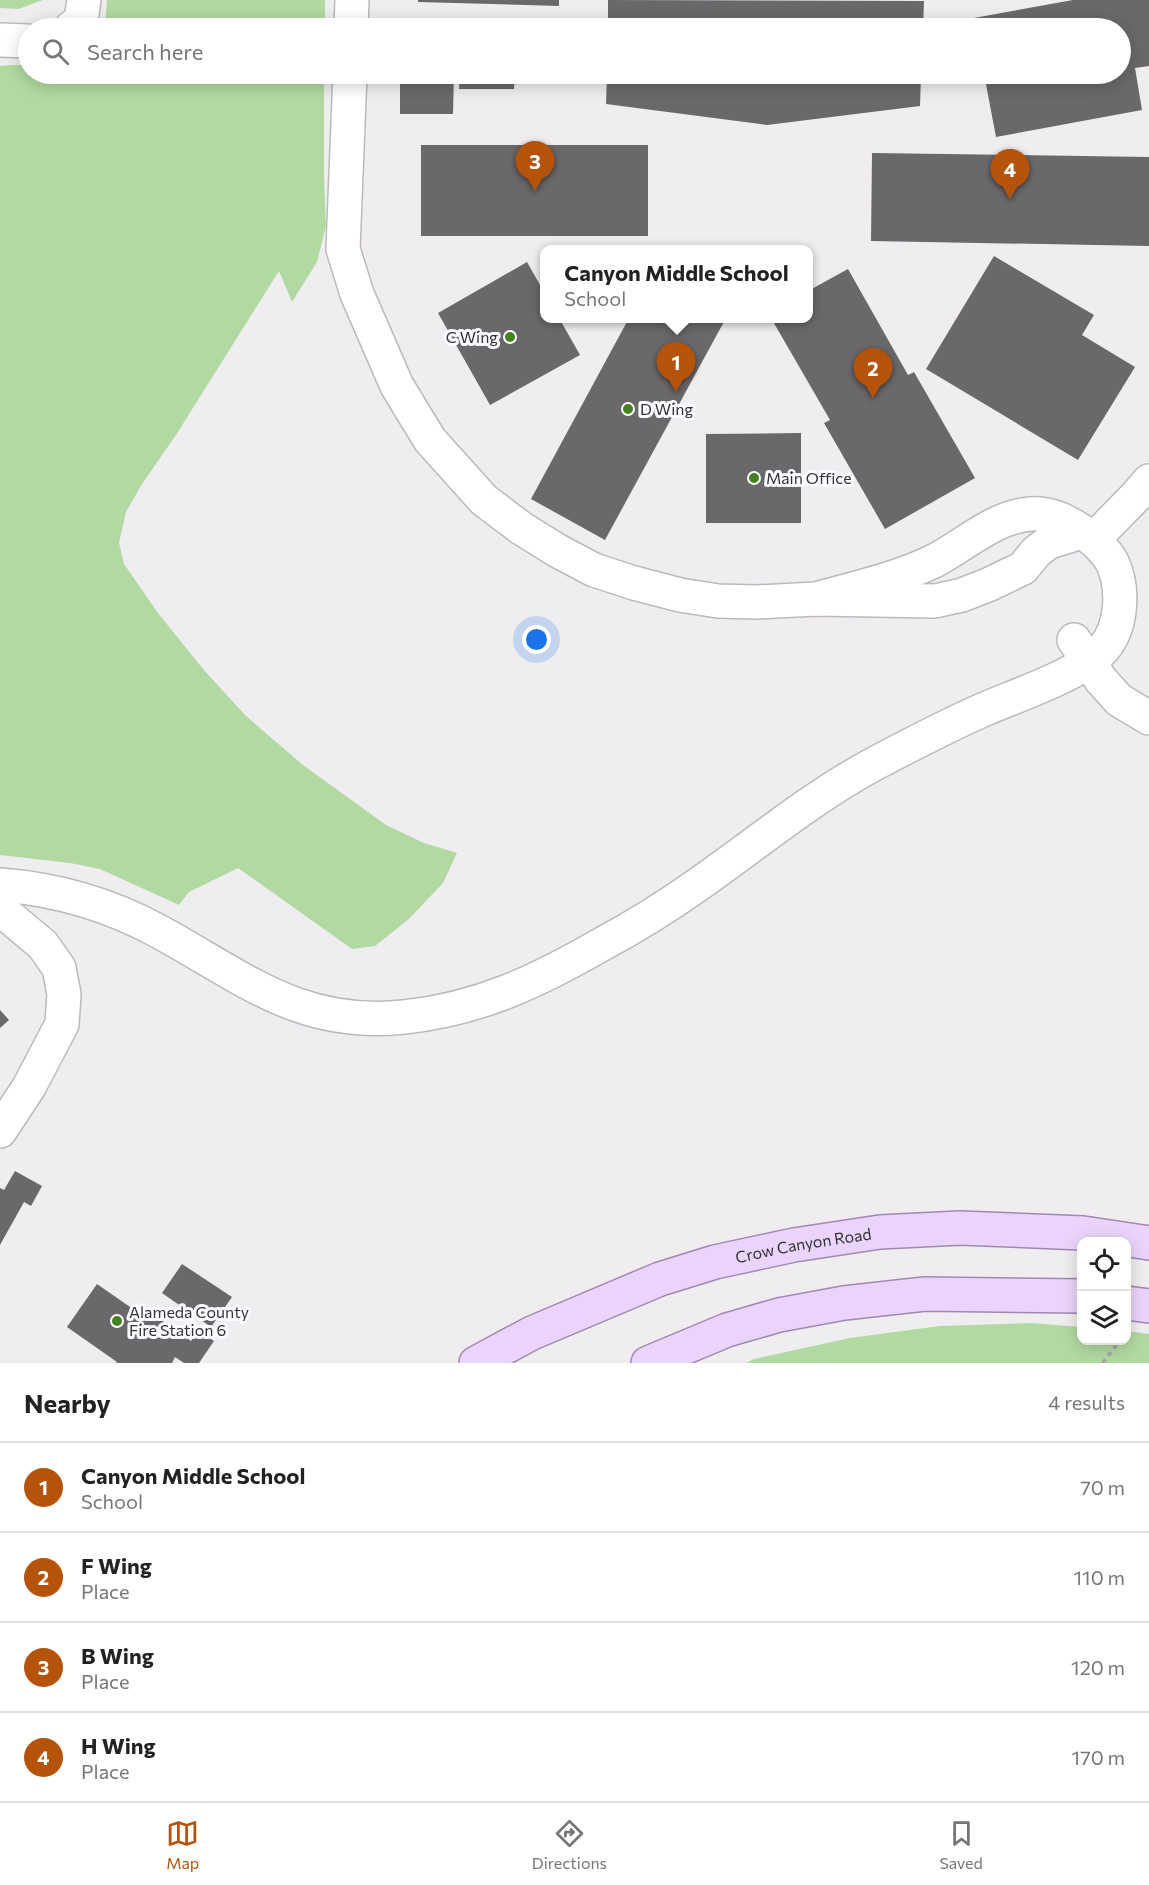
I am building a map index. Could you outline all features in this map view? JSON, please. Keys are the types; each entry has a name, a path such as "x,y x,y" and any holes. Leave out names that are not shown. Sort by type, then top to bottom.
{"main road":[{"name":"Crow Canyon Road","path":"476,1363 532,1333 660,1279 715,1262 794,1245 880,1232 960,1228 1083,1233 1149,1243"},
{"path":"648,1363 727,1330 779,1315 844,1303 925,1294 1077,1296"},
{"path":"1131,1304 1149,1306"}],"street":[{"path":"81,18 84,0"},
{"path":"351,18 352,0"},
{"path":"0,40 18,41"},
{"path":"350,84 343,249 357,294 397,386 430,440 484,500 521,528 594,570 668,592 718,601 816,599 935,601 962,595 1023,568 1036,552 1049,542 1087,536 1137,495 1149,481"},
{"path":"816,599 893,577 933,561 1007,518 1033,513 1058,517 1087,536 1111,560 1119,585 1119,613 1112,634 1104,648 1081,650"},
{"path":"1081,650 1101,680 1119,700 1149,718"},
{"path":"0,885 60,894 126,915 271,995 298,1006 330,1015 365,1019 399,1018 432,1013 497,997 540,978 643,922 827,792 870,766 981,711 1067,673 1081,650"},
{"path":"0,909 43,945 59,968 64,993 62,1024 29,1087 0,1131"}],"path":[{"path":"1103,1363 1117,1345"}],"green space":[{"path":"0,0 43,0 18,9 0,8"},
{"path":"107,0 325,0 325,18 106,18"},
{"path":"18,65 18,84 324,84 326,226 317,262 292,302 279,271 176,435 142,484 126,512 119,543 124,564 158,613 203,669 246,716 303,765 386,825 424,843 457,853 443,883 409,919 375,946 352,949 238,868 189,892 179,905 100,869 0,855 0,66"},
{"path":"1031,1323 1077,1327 1077,1345 1131,1345 1131,1332 1149,1334 1149,1363 746,1363 754,1359 850,1338 940,1326"}],"building":[{"path":"418,0 559,0 559,6 418,2"},
{"path":"608,0 924,1 923,18 608,18"},
{"path":"1073,0 1149,0 1149,66 1135,68 1142,110 996,137 986,84 1131,84 1131,18 974,18"},
{"path":"400,84 454,84 453,114 400,114"},
{"path":"459,84 514,84 514,89 459,89"},
{"path":"607,84 921,84 920,106 767,125 606,104"},
{"path":"421,145 648,145 648,236 421,236"},
{"path":"872,153 1149,157 1149,246 871,241"},
{"path":"994,256 1094,315 1082,335 1135,367 1078,460 926,369"},
{"name":"C Wing","path":"527,262 540,285 540,323 562,323 580,355 490,405 438,313"},
{"path":"848,269 908,375 914,372 975,478 885,529 824,423 830,420 774,323 813,323 813,288"},
{"name":"D Wing","path":"626,323 723,323 605,540 531,499"},
{"name":"Main Office","path":"801,433 801,523 706,523 706,434"},
{"path":"0,1010 9,1020 0,1028"},
{"path":"15,1171 42,1186 31,1206 24,1202 0,1245 0,1188 4,1190"},
{"path":"182,1264 232,1297 211,1327 162,1293"},
{"name":"Alameda County Fire Station 6","path":"97,1284 143,1316 147,1310 191,1341 198,1330 214,1341 199,1363 184,1363 175,1357 172,1363 116,1363 67,1327"}],"place":[{"name":"B Wing","path":"535,191"},
{"name":"H Wing","path":"1010,199"},
{"name":"C Wing","path":"510,337"},
{"name":"Canyon Middle School","path":"676,392"},
{"name":"F Wing","path":"873,398"},
{"name":"D Wing","path":"628,409"},
{"name":"Main Office","path":"754,478"},
{"name":"Alameda County Fire Station 6","path":"117,1321"}]}
